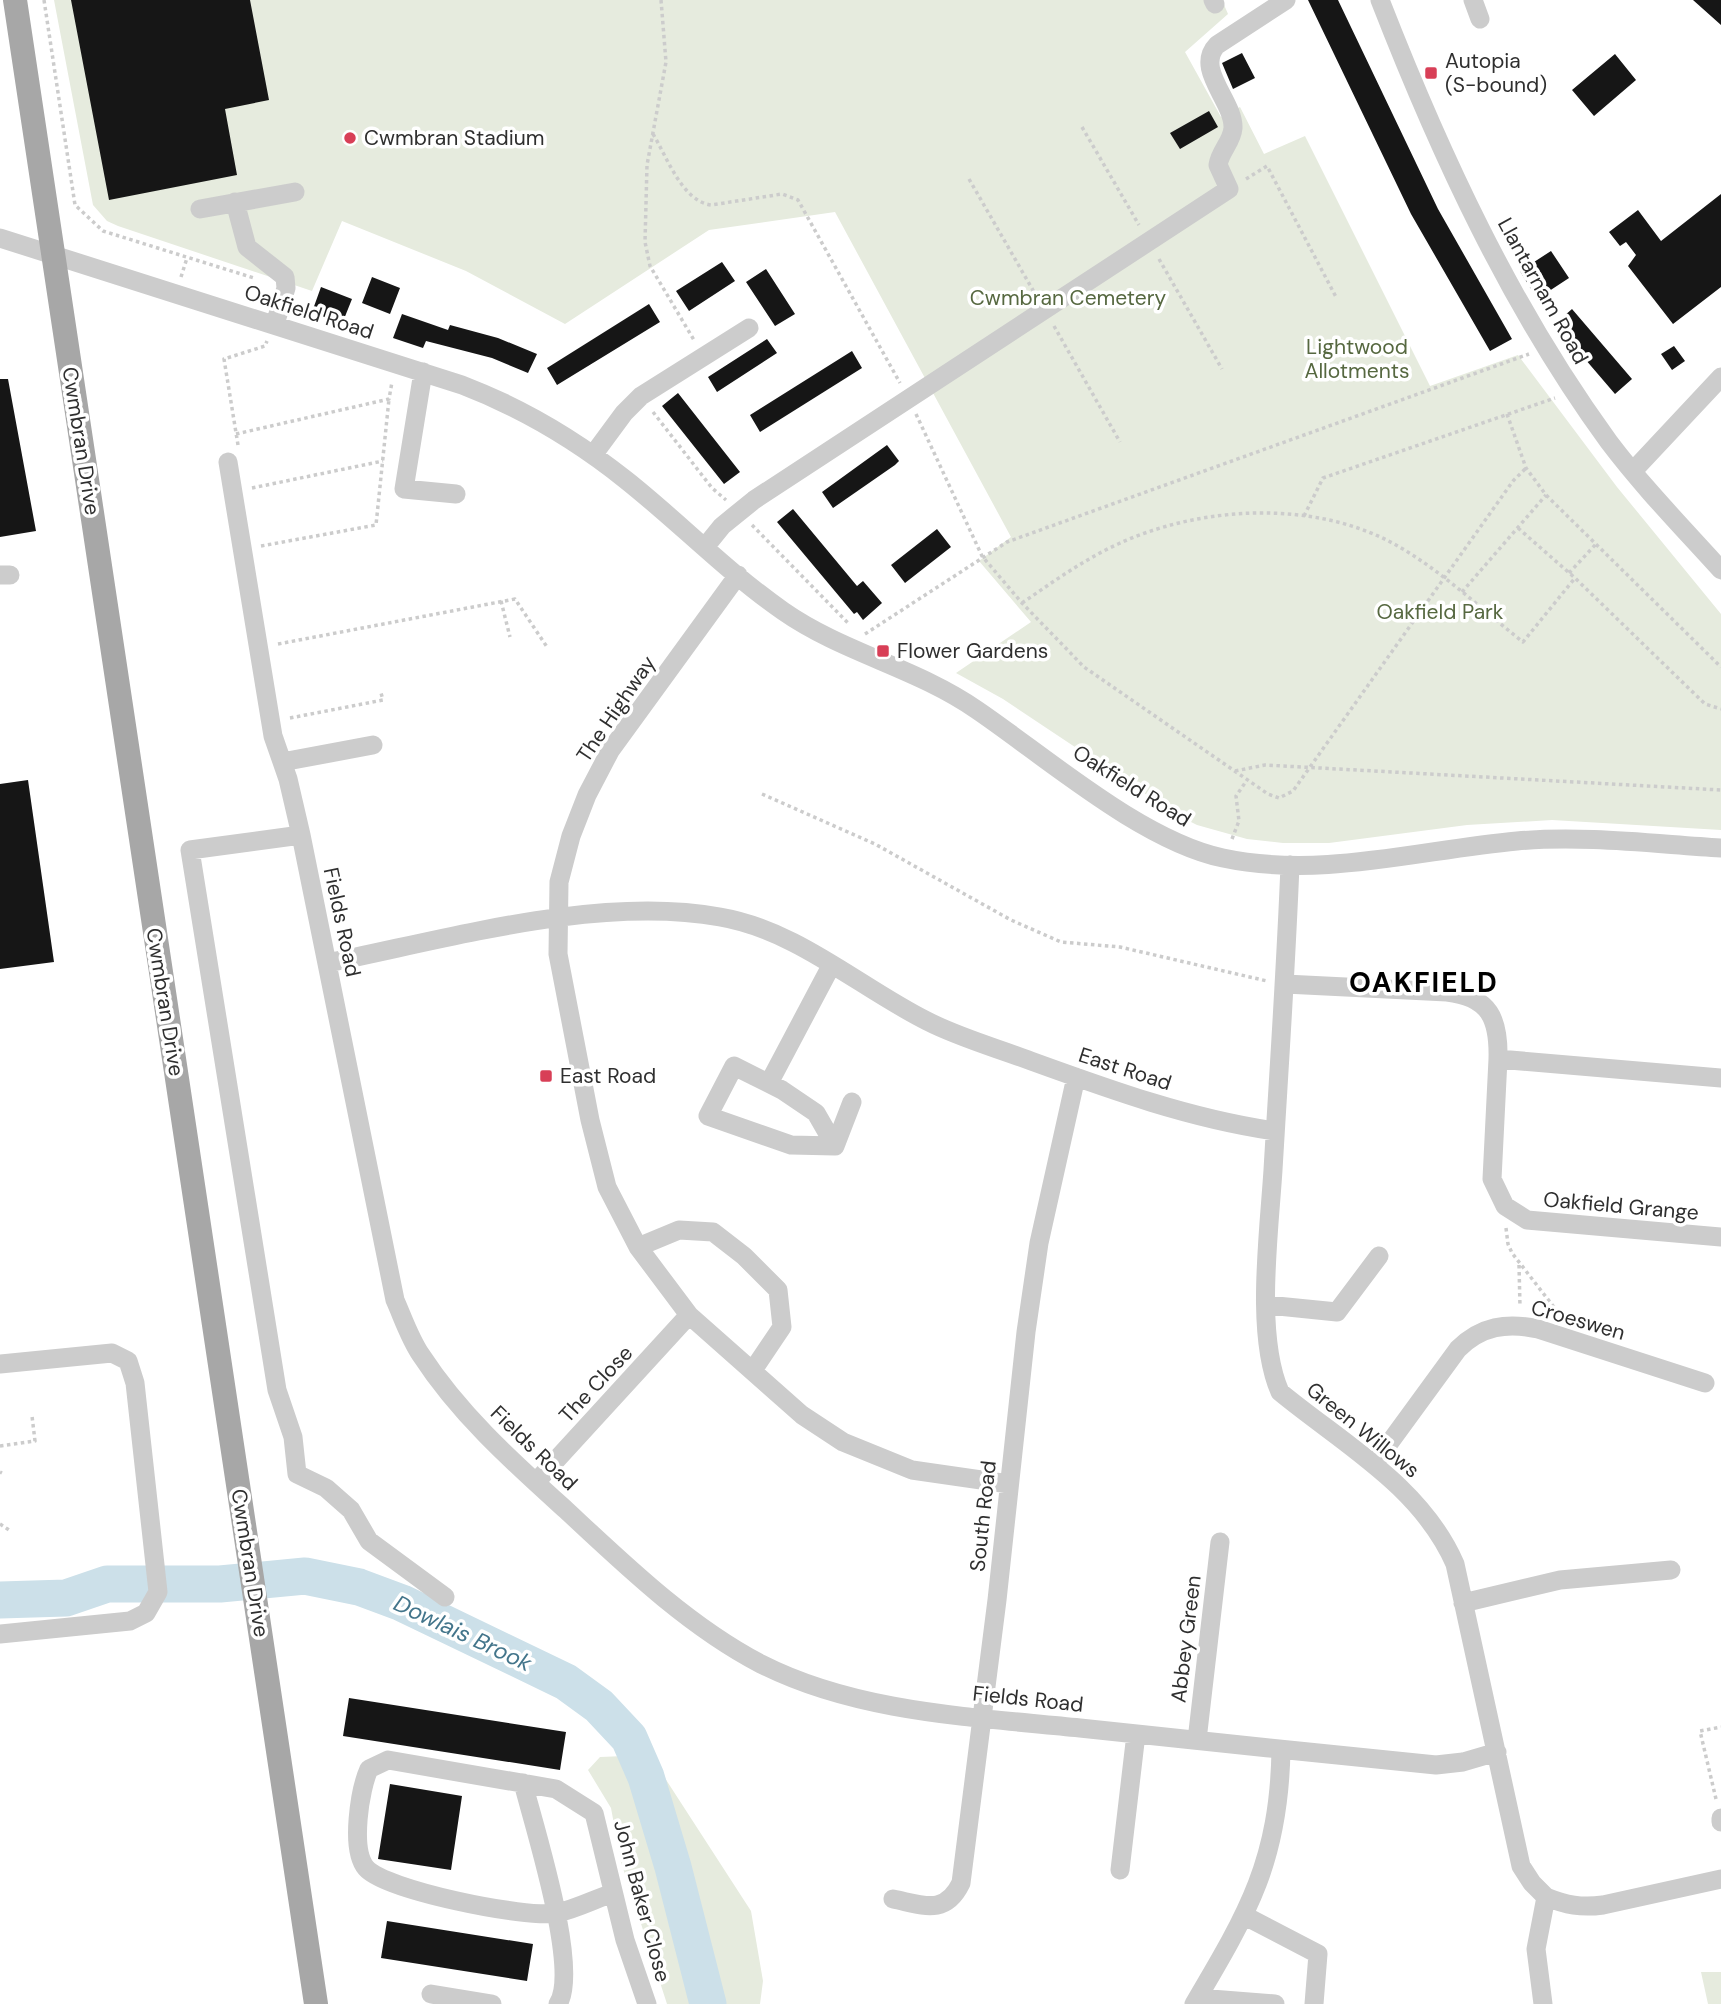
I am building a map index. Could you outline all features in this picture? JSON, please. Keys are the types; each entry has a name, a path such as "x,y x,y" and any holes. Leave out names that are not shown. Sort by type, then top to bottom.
{"main road":[{"name":"Cwmbran Drive","path":"15,0 316,2004"}],"street":[{"path":"705,547 739,512 1229,189 1218,164 1231,136 1233,124 1210,68 1210,55 1217,45 1286,0"},
{"name":"Llantarnam Road","path":"1380,0 1454,174 1502,269 1547,347 1574,391 1633,471 1721,570"},
{"path":"1473,0 1480,19"},
{"path":"200,209 295,192"},
{"path":"235,202 244,242 283,273 286,288 275,324"},
{"name":"Oakfield Road","path":"0,238 424,372 507,403 593,455 782,611 813,630 972,706 1145,826 1196,851 1224,858 1290,865 1338,865 1548,840 1721,848"},
{"path":"593,455 624,413 641,396 748,328"},
{"path":"424,372 404,489 456,494"},
{"path":"1633,471 1721,377"},
{"name":"Fields Road","path":"228,462 271,723 301,835 395,1300 420,1353 458,1405 630,1569 700,1623 760,1663 822,1689 886,1704 981,1718 1436,1765 1463,1762 1497,1752"},
{"name":"The Highway","path":"738,575 604,762 571,836 559,882 558,954 590,1120 607,1187 638,1247 689,1315 803,1415 843,1442 912,1471 1009,1483"},
{"path":"282,762 373,746"},
{"path":"301,835 190,850 277,1390 293,1437 297,1474 326,1488 351,1510 369,1541 445,1597"},
{"name":"Green Willows","path":"1290,865 1268,1305 1270,1370 1280,1392 1374,1464 1408,1495 1443,1536 1455,1564 1521,1866 1546,1897"},
{"name":"East Road","path":"327,964 557,916 685,912 722,917 762,927 802,947 930,1023 1076,1077 1199,1116 1275,1130"},
{"path":"769,1083 831,966"},
{"name":"Oakfield Grange","path":"1285,984 1447,992 1471,998 1482,1004 1496,1023 1498,1059 1492,1179 1496,1194 1513,1214 1543,1223 1721,1237"},
{"path":"1498,1059 1721,1078"},
{"path":"733,1066 769,1083 816,1113 835,1146 791,1145 708,1115 733,1066"},
{"name":"South Road","path":"893,1899 930,1907 943,1904 954,1896 961,1883 1039,1243 1076,1077"},
{"path":"835,1146 852,1102"},
{"path":"638,1247 679,1230 713,1232 744,1256 778,1290 782,1328 753,1370"},
{"path":"1268,1305 1337,1312 1379,1256"},
{"name":"The Close","path":"536,1482 689,1315"},
{"name":"Croeswen","path":"1374,1464 1467,1340 1491,1328 1520,1325 1705,1383"},
{"path":"0,1364 112,1353 128,1361 135,1383 158,1592 146,1613 130,1621 0,1634"},
{"name":"Abbey Green","path":"1197,1740 1220,1542"},
{"path":"1463,1603 1560,1580 1671,1570"},
{"path":"1120,1870 1136,1734"},
{"path":"1275,2004 1196,2001 1245,1916 1272,1842 1280,1785 1281,1750"},
{"path":"558,2004 564,1994 565,1980 556,1913 523,1783 388,1760 369,1769 360,1788 358,1850 365,1867 382,1881 500,1910 556,1913 613,1893"},
{"name":"John Baker Close","path":"523,1783 556,1788 594,1813 636,1980 647,2004"},
{"path":"1543,2004 1536,1949 1546,1897 1583,1908 1721,1879"},
{"path":"1245,1916 1318,1954 1314,2004"},
{"path":"431,1994 492,2004"}],"path":[{"path":"44,0 75,205 103,230 286,288"},
{"path":"661,0 666,62 648,164 645,242 650,266 704,356"},
{"path":"653,134 690,195 702,204 711,205 782,194 798,200 910,400 982,556 1022,603 1084,667 1271,796 1284,798 1290,794 1311,767 1513,481 1526,468"},
{"path":"1229,189 1267,166 1336,298"},
{"path":"228,462 242,461 224,359 265,346 275,324"},
{"path":"874,641 861,636 1007,542 1547,347"},
{"path":"242,549 376,525 389,399 396,363"},
{"path":"1304,516 1323,478 1574,391"},
{"path":"641,396 712,488 739,512 851,627"},
{"path":"236,434 389,399"},
{"path":"1507,414 1526,468 1546,495 1721,667"},
{"path":"233,492 383,461"},
{"path":"1462,592 1546,495"},
{"path":"1022,603 1098,554 1161,527 1228,516 1304,516 1373,534 1395,544 1446,579 1523,642 1575,578"},
{"path":"1518,528 1575,578 1705,704 1721,709"},
{"path":"1569,573 1596,544"},
{"path":"258,648 515,599 547,647"},
{"path":"501,601 510,637"},
{"path":"271,723 383,700 381,693"},
{"path":"1235,771 1265,765 1721,790"},
{"path":"1224,858 1238,821 1236,796 1247,780"},
{"path":"762,794 875,844 1011,920 1061,942 1120,947 1285,984"},
{"path":"1513,1214 1506,1236 1519,1263 1567,1320"},
{"path":"1519,1263 1520,1325"},
{"path":"0,1446 35,1441 32,1416"},
{"path":"0,1524 9,1530"},
{"path":"1721,1727 1700,1731 1721,1819"}],"green space":[{"path":"54,0 1222,0 1228,14 1185,52 1221,117 1240,107 1264,154 1305,136 1430,386 1518,355 1617,487 1721,614 1721,830 1552,820 1467,825 1329,843 1283,843 1247,839 1197,825 1177,815 1003,699 956,673 1031,622 979,561 1011,537 835,212 709,230 565,324 466,271 342,221 312,291 107,221 93,205"},
{"path":"650,1755 751,1911 763,1981 760,2004 667,2004 621,1862 611,1808 588,1770 600,1757"},
{"path":"1701,1972 1721,1972 1721,2004 1708,2004"}],"building":[{"path":"71,0 250,0 269,100 225,109 237,175 109,200"},
{"path":"1308,0 1338,0 1438,209 1512,339 1490,351 1411,214"},
{"path":"1693,0 1721,0 1721,25"},
{"path":"1242,53 1255,78 1233,89 1222,63"},
{"path":"1615,54 1636,80 1594,116 1572,90"},
{"path":"1209,111 1218,127 1180,149 1170,133"},
{"path":"1721,194 1721,287 1673,324 1628,266 1636,255 1626,242 1620,246 1609,232 1638,210 1661,241"},
{"path":"1551,251 1569,278 1537,299 1520,271"},
{"path":"722,262 735,281 689,311 676,291"},
{"path":"766,269 795,314 775,326 746,282"},
{"path":"372,277 400,288 390,314 362,303"},
{"path":"321,287 352,299 342,324 312,312"},
{"path":"649,304 660,322 557,385 547,368"},
{"path":"1572,309 1632,379 1615,394 1555,324"},
{"path":"402,314 448,330 450,325 498,338 537,354 528,373 492,358 426,341 423,348 393,338"},
{"path":"767,339 777,353 717,392 708,377"},
{"path":"1674,346 1685,361 1672,370 1661,354"},
{"path":"852,351 862,368 760,432 750,415"},
{"path":"0,379 8,379 36,531 0,537"},
{"path":"678,393 740,472 724,484 662,406"},
{"path":"887,445 899,461 833,508 822,492"},
{"path":"793,509 857,586 863,581 882,603 863,620 857,612 854,614 777,522"},
{"path":"937,529 951,547 905,583 891,565"},
{"path":"28,780 54,962 0,969 0,784"},
{"path":"349,1698 566,1732 560,1770 343,1736"},
{"path":"390,1784 462,1796 451,1870 378,1859"},
{"path":"387,1921 533,1944 527,1981 381,1958"}],"waterway":[{"name":"Dowlais Brook","path":"0,1600 66,1598 107,1584 220,1584 305,1576 359,1587 402,1603 566,1682 599,1706 629,1738 646,1777 673,1867 708,2004"}],"place":[{"name":"Autopia (S-bound)","path":"1431,73"},
{"name":"Cwmbran Stadium","path":"350,138"},
{"name":"Flower Gardens","path":"883,651"},
{"name":"East Road","path":"546,1076"}],"district":[{"name":"OAKFIELD","path":"1424,982"}],"park label":[{"name":"Cwmbran Cemetery","path":"1068,298"},
{"name":"Lightwood Allotments","path":"1357,359"},
{"name":"Oakfield Park","path":"1440,612"}]}
